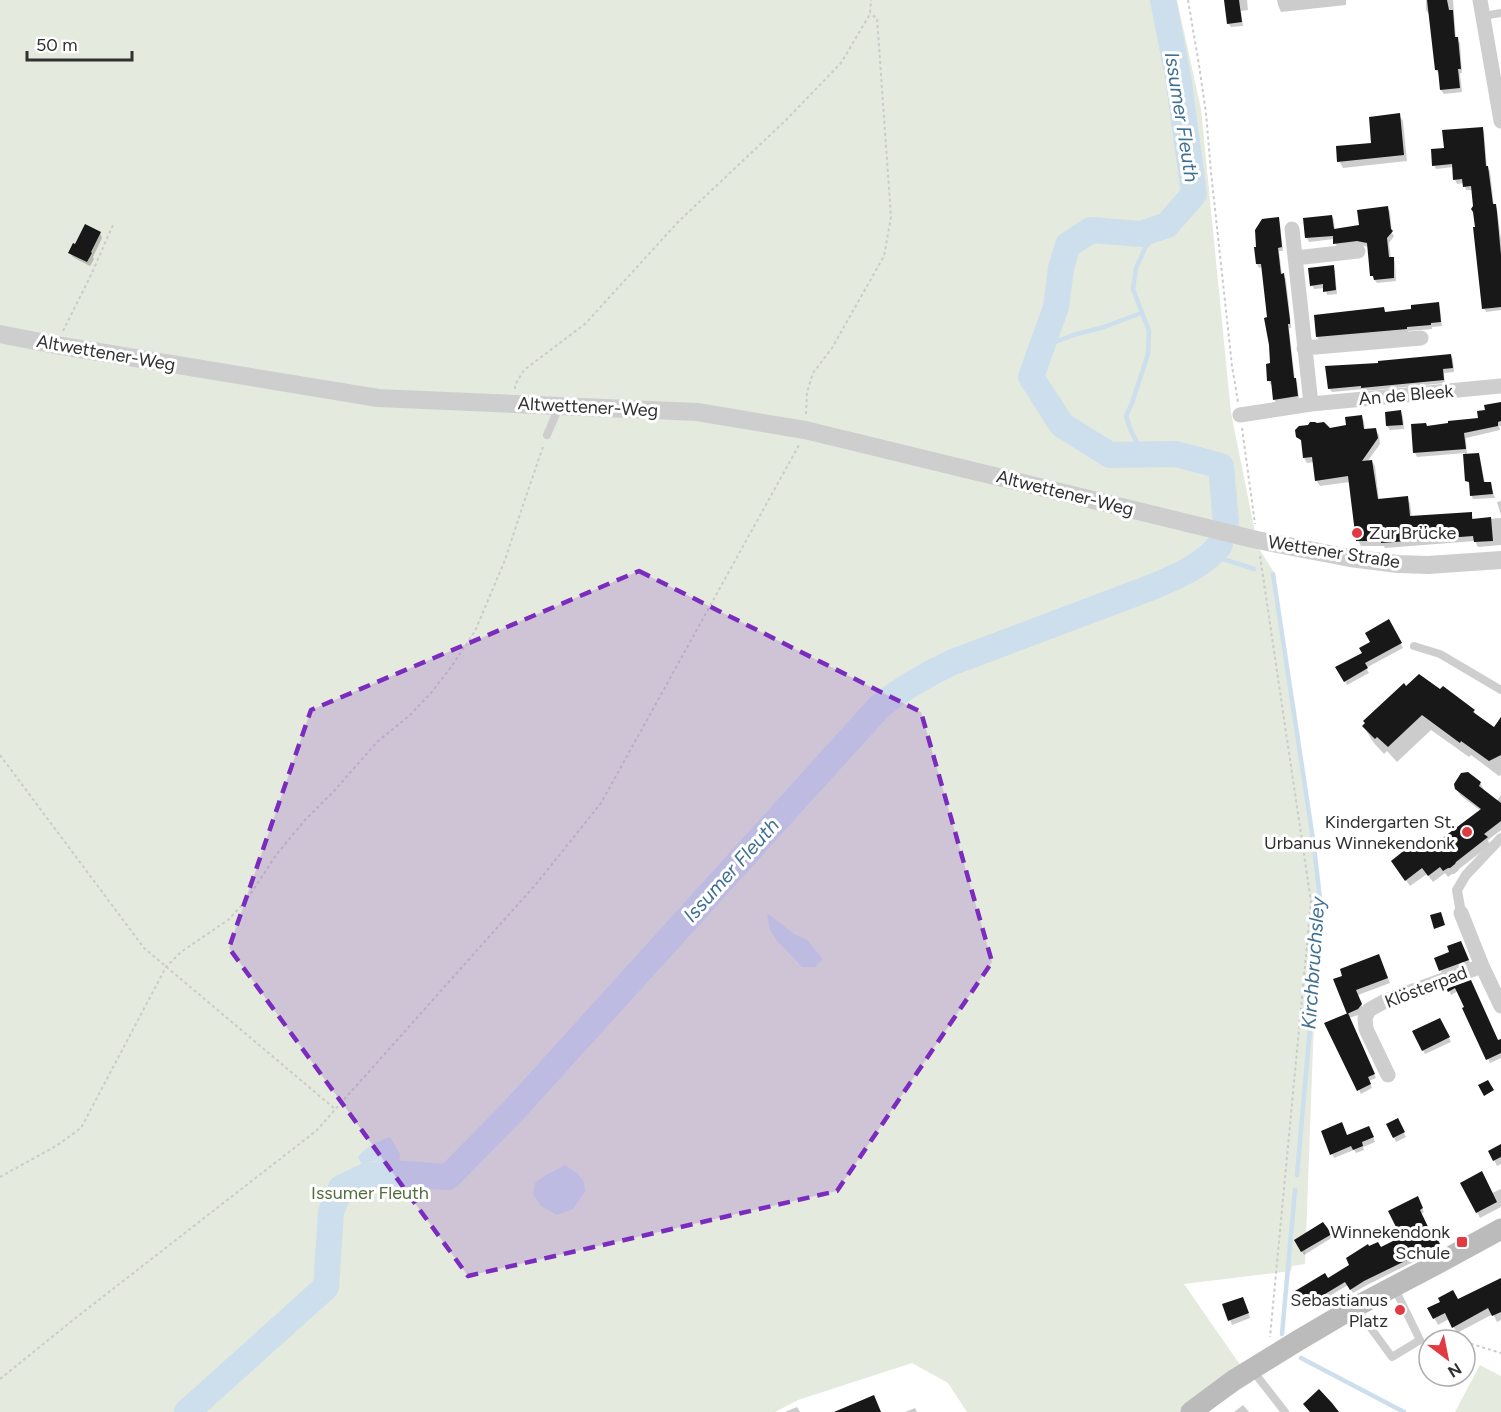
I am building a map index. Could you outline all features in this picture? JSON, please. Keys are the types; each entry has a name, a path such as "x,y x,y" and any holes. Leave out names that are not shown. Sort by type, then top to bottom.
{"main road":[{"path":"1191,1412 1274,1354 1393,1286 1501,1229"}],"street":[{"path":"1480,0 1501,121"},
{"path":"1292,229 1311,404"},
{"path":"1294,258 1358,251"},
{"name":"Altwettener-Weg","path":"0,334 378,398 697,412 804,434 1169,518"},
{"path":"1304,348 1421,338"},
{"name":"An de Bleek","path":"1240,415 1311,404 1501,386"},
{"name":"Wettener Straße","path":"1169,518 1257,540 1350,558 1398,564 1501,560"},
{"path":"1461,913 1457,890 1466,875 1501,838"},
{"name":"Klösterpad","path":"1461,913 1501,1006"},
{"name":"Klösterpad","path":"1388,1075 1366,1029 1365,1018 1369,1010 1385,1001 1482,966"}],"lane":[{"path":"1483,16 1501,13"},
{"path":"547,435 560,406"},
{"path":"1413,646 1440,654 1501,690"},
{"path":"1393,1286 1417,1334"},
{"path":"1355,1307 1392,1357 1417,1342"},
{"path":"1251,1369 1286,1412"}],"path":[{"path":"514,404 515,385 524,370 585,324 678,222 786,120 841,63 870,14 871,0"},
{"path":"1188,0 1205,104 1232,366 1311,902 1270,1339 1274,1354"},
{"path":"0,1378 316,1131 529,892 601,803 797,450 804,434 807,392 813,373 832,348 884,256 891,217 877,18 870,14"},
{"path":"56,345 113,225"},
{"path":"0,1177 56,1146 81,1128 166,967 181,952 228,920 246,901 276,855 305,820 377,742 410,715 431,693 451,667 475,631 506,560 547,435"},
{"path":"0,754 144,948 335,1109"},
{"path":"1477,1346 1501,1353"}],"highlighted area":[{"path":"639,571 921,712 992,962 837,1191 468,1276 229,948 311,710"}],"green space":[{"path":"0,0 1177,0 1201,109 1231,413 1258,547 1275,574 1321,897 1305,1264 1292,1266 1291,1271 1184,1284 1252,1382 1206,1412 967,1412 948,1383 912,1363 798,1400 775,1412 0,1412"},
{"path":"1480,1365 1501,1376 1501,1412 1455,1412 1468,1388 1477,1388 1477,1371"}],"water":[{"path":"767,913 794,934 807,940 823,959 815,967 802,967 770,930"},
{"path":"390,1137 400,1154 399,1164 380,1161 362,1165 358,1157 361,1153"},
{"path":"565,1165 578,1174 584,1182 585,1192 573,1209 557,1215 541,1206 533,1194 535,1183"}],"building":[{"path":"1224,0 1239,0 1242,22 1227,24"},
{"path":"1427,0 1447,0 1449,10 1453,10 1461,69 1458,69 1460,88 1440,90 1438,70 1435,70"},
{"path":"1400,113 1404,155 1337,162 1336,146 1371,143 1369,117"},
{"path":"1483,127 1486,166 1488,166 1493,204 1496,204 1497,212 1501,255 1501,307 1482,309 1473,227 1475,227 1471,209 1473,206 1471,186 1463,187 1462,179 1453,180 1452,164 1432,166 1431,149 1444,148 1442,130"},
{"path":"1388,206 1393,231 1387,238 1389,257 1394,257 1394,278 1374,280 1373,276 1370,276 1367,243 1357,241 1333,244 1333,236 1305,238 1303,218 1332,215 1334,229 1359,225 1357,210"},
{"path":"1279,217 1282,247 1278,248 1281,274 1284,273 1294,378 1296,378 1298,396 1273,400 1271,381 1267,381 1266,364 1270,363 1264,318 1267,317 1261,264 1256,264 1254,247 1256,247 1255,230 1262,219"},
{"path":"85,224 101,232 87,262 68,253"},
{"path":"1334,265 1336,290 1323,292 1323,284 1310,286 1308,268"},
{"path":"1439,302 1441,322 1431,323 1431,325 1316,337 1314,315 1384,307 1385,312 1411,309 1411,305"},
{"path":"1451,354 1453,368 1443,369 1444,380 1328,389 1325,366 1378,363 1378,361"},
{"path":"1501,402 1501,421 1498,422 1498,426 1464,433 1466,449 1413,453 1411,424 1426,423 1427,426 1478,418 1477,411 1485,410 1484,405"},
{"path":"1401,410 1403,425 1386,426 1385,412"},
{"path":"1362,415 1364,429 1376,428 1378,438 1362,461 1372,460 1378,499 1408,496 1410,516 1472,512 1472,519 1491,517 1493,541 1474,542 1473,536 1381,543 1381,541 1356,541 1348,476 1315,481 1312,457 1303,458 1301,440 1296,437 1295,430 1310,422 1324,422 1330,428 1346,425 1345,417"},
{"path":"1479,453 1484,482 1491,482 1493,494 1470,496 1469,482 1465,481 1463,454"},
{"path":"1389,619 1402,643 1365,663 1368,668 1344,682 1335,667 1362,653 1359,648 1370,642 1365,633"},
{"path":"1419,674 1440,689 1443,686 1494,727 1501,717 1501,755 1489,761 1422,715 1388,747 1377,737 1375,739 1362,726 1365,723 1363,721 1404,683 1406,686"},
{"path":"1468,772 1481,782 1479,786 1501,803 1501,821 1484,834 1488,837 1450,868 1443,871 1440,867 1428,876 1422,868 1405,881 1391,861 1416,841 1424,852 1481,809 1455,789 1454,784 1461,773"},
{"path":"1441,912 1445,925 1434,929 1430,915"},
{"path":"1461,941 1469,960 1439,971 1434,958 1449,952 1447,946"},
{"path":"1379,954 1388,978 1356,990 1362,1004 1358,1009 1347,1014 1333,979 1342,976 1340,969"},
{"path":"1471,980 1498,1040 1501,1039 1501,1053 1486,1060 1455,988 1448,992 1446,989"},
{"path":"1348,1013 1375,1074 1368,1077 1371,1084 1357,1091 1324,1023"},
{"path":"1440,1018 1450,1037 1422,1051 1412,1031"},
{"path":"1488,1080 1494,1090 1484,1096 1478,1085"},
{"path":"1398,1118 1405,1132 1393,1138 1386,1124"},
{"path":"1342,1122 1347,1135 1369,1126 1374,1137 1362,1142 1363,1146 1353,1150 1351,1146 1330,1155 1321,1131"},
{"path":"1501,1144 1501,1157 1493,1161 1488,1151"},
{"path":"1482,1171 1497,1202 1476,1213 1460,1183"},
{"path":"1418,1196 1423,1208 1420,1210 1430,1231 1433,1230 1440,1244 1350,1290 1345,1282 1305,1306 1295,1291 1325,1273 1328,1278 1349,1265 1346,1258 1368,1244 1369,1246 1378,1242 1381,1247 1401,1237 1388,1211"},
{"path":"1323,1222 1332,1234 1301,1252 1294,1240"},
{"path":"1501,1278 1501,1312 1492,1316 1488,1308 1452,1328 1445,1313 1433,1319 1427,1308 1440,1302 1438,1298 1453,1290 1458,1299"},
{"path":"1243,1297 1249,1313 1228,1321 1222,1304"},
{"path":"1319,1389 1339,1412 1310,1412 1303,1404"},
{"path":"874,1395 881,1412 834,1412"}],"waterway":[{"name":"Issumer Fleuth","path":"1163,0 1178,76 1194,194 1167,225 1141,234 1091,230 1068,245 1061,268 1056,307 1031,377 1062,425 1110,455 1176,454 1221,466 1226,523"},
{"name":"Issumer Fleuth","path":"1144,455 1126,416 1148,354 1149,331 1133,289 1136,268 1146,246 1167,225"},
{"name":"Issumer Fleuth","path":"1041,348 1141,313"},
{"name":"Issumer Fleuth","path":"187,1412 326,1287 331,1212 341,1188 366,1176 393,1173 448,1177 514,1110 880,706 915,682 953,662 1173,578 1198,564 1220,545"},
{"name":"Kirchbruchsley","path":"1211,555 1254,569"},
{"name":"Kirchbruchsley","path":"1273,574 1320,899 1297,1175"},
{"name":"Kirchbruchsley","path":"1282,1334 1295,1190"},
{"name":"Kirchbruchsley","path":"1301,1358 1404,1412"}],"place":[{"name":"Zur Brücke","path":"1357,533"},
{"name":"Kindergarten St. Urbanus Winnekendonk","path":"1467,832"},
{"name":"Winnekendonk Schule","path":"1462,1242"},
{"name":"Sebastianus Platz","path":"1400,1310"}]}
